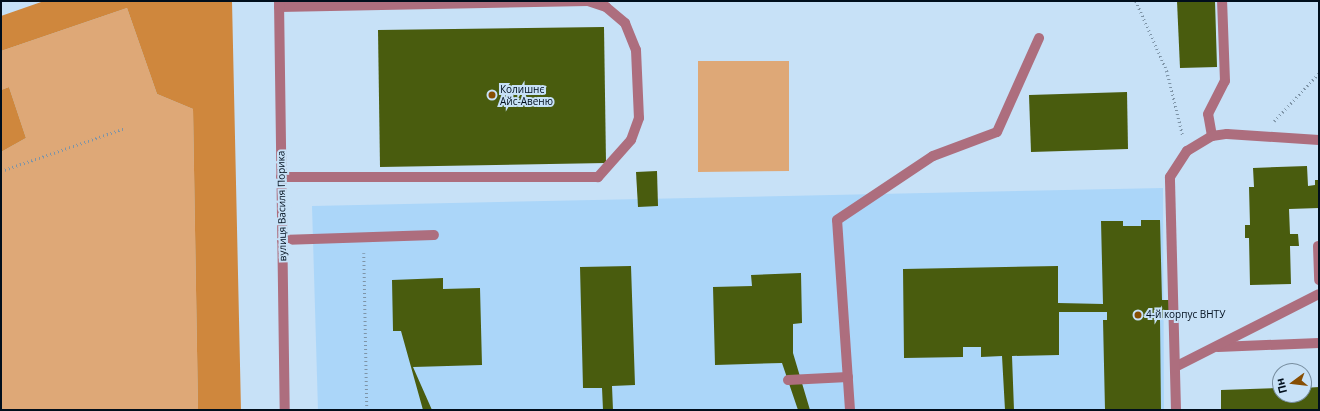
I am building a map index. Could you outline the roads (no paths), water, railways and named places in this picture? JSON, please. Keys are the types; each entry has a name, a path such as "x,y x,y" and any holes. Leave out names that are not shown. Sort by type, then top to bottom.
{"street":[{"path":"279,4 588,1 606,7 625,23 636,50 639,118 631,140 598,177 282,177"},
{"path":"1212,136 1208,114 1225,81 1222,1"},
{"name":"вулиця Василя Порика","path":"279,4 285,410"},
{"path":"850,410 837,220 933,156 997,132 1039,38"},
{"path":"1176,410 1170,177 1187,151 1212,136 1260,136 1319,140"},
{"path":"282,240 434,235"},
{"path":"1318,246 1319,280"},
{"path":"1176,367 1319,294"},
{"path":"1214,347 1319,343"},
{"path":"788,380 848,378"}],"place":[{"name":"Колишнє Айс-Авеню","path":"492,95"},
{"name":"4-й корпус ВНТУ","path":"1138,315"}]}
